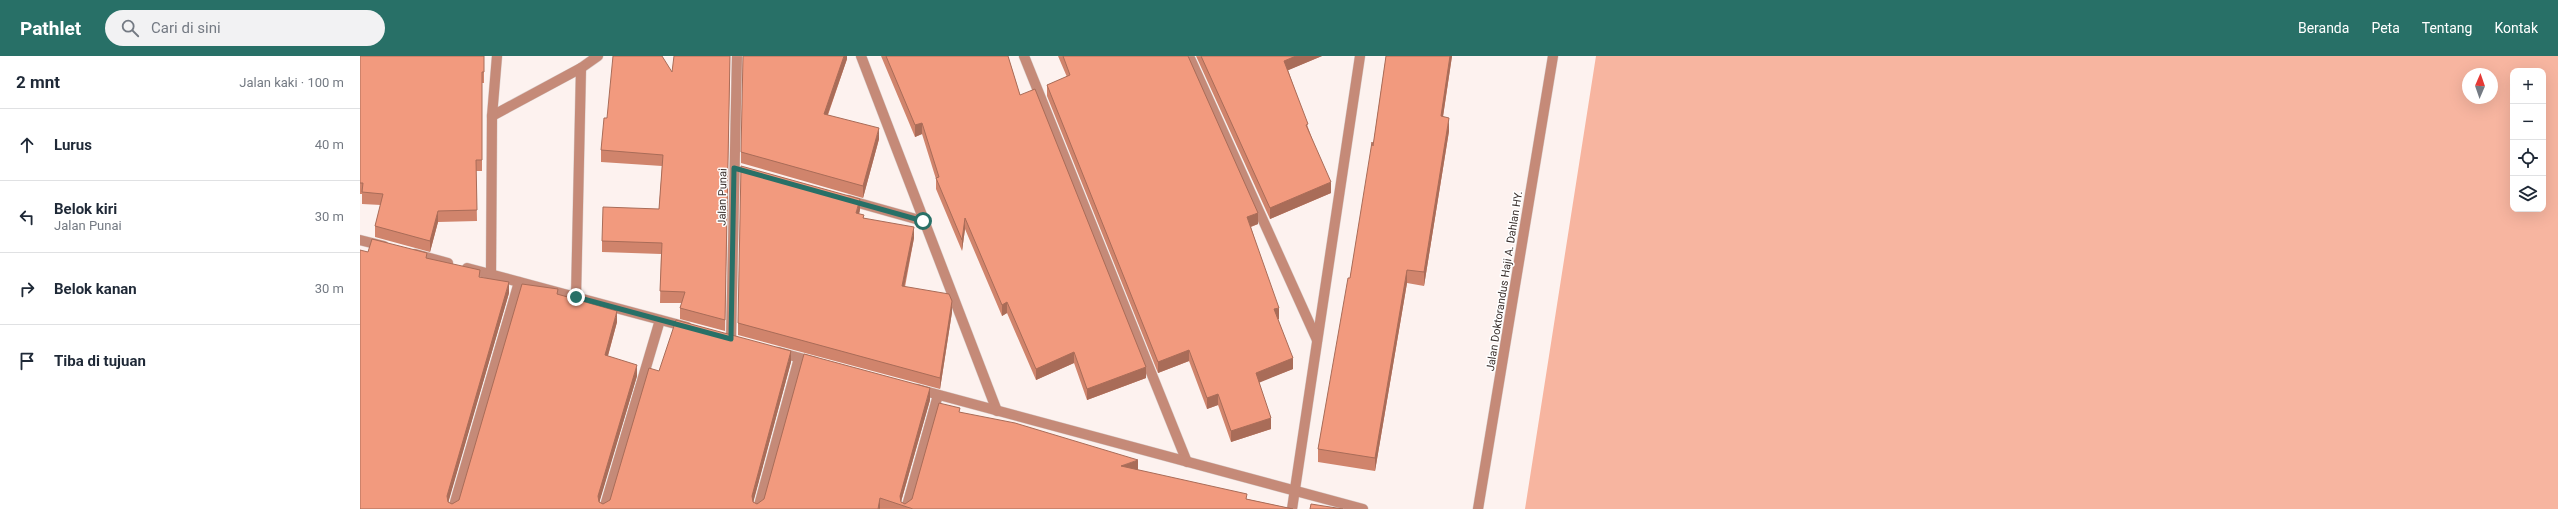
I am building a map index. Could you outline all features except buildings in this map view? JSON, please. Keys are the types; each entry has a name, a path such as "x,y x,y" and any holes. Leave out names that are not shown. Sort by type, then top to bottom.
{"street":[{"path":"490,274 492,116 496,56"},
{"path":"492,116 581,68 598,56"},
{"name":"Jalan Punai","path":"717,335 735,340 738,169 737,56"},
{"path":"861,56 997,411"},
{"path":"1024,56 1187,462"},
{"path":"1189,56 1317,341"},
{"name":"Jalan Doktorandus Haji A. Dahlan HY.","path":"1478,509 1553,56"},
{"path":"1292,509 1296,491 1359,57"},
{"path":"576,297 581,68"},
{"path":"840,198 923,221"},
{"path":"360,240 391,248"},
{"path":"406,252 695,330"},
{"path":"453,509 519,282"},
{"path":"604,509 660,320"},
{"path":"769,350 822,364"},
{"path":"758,509 799,358"},
{"path":"908,387 1363,509"},
{"path":"906,509 938,395"}],"shaded area":[{"path":"1596,56 2558,56 2558,509 1525,509"}],"route":[{"path":"576,297 731,339 734,168 923,221"}]}
